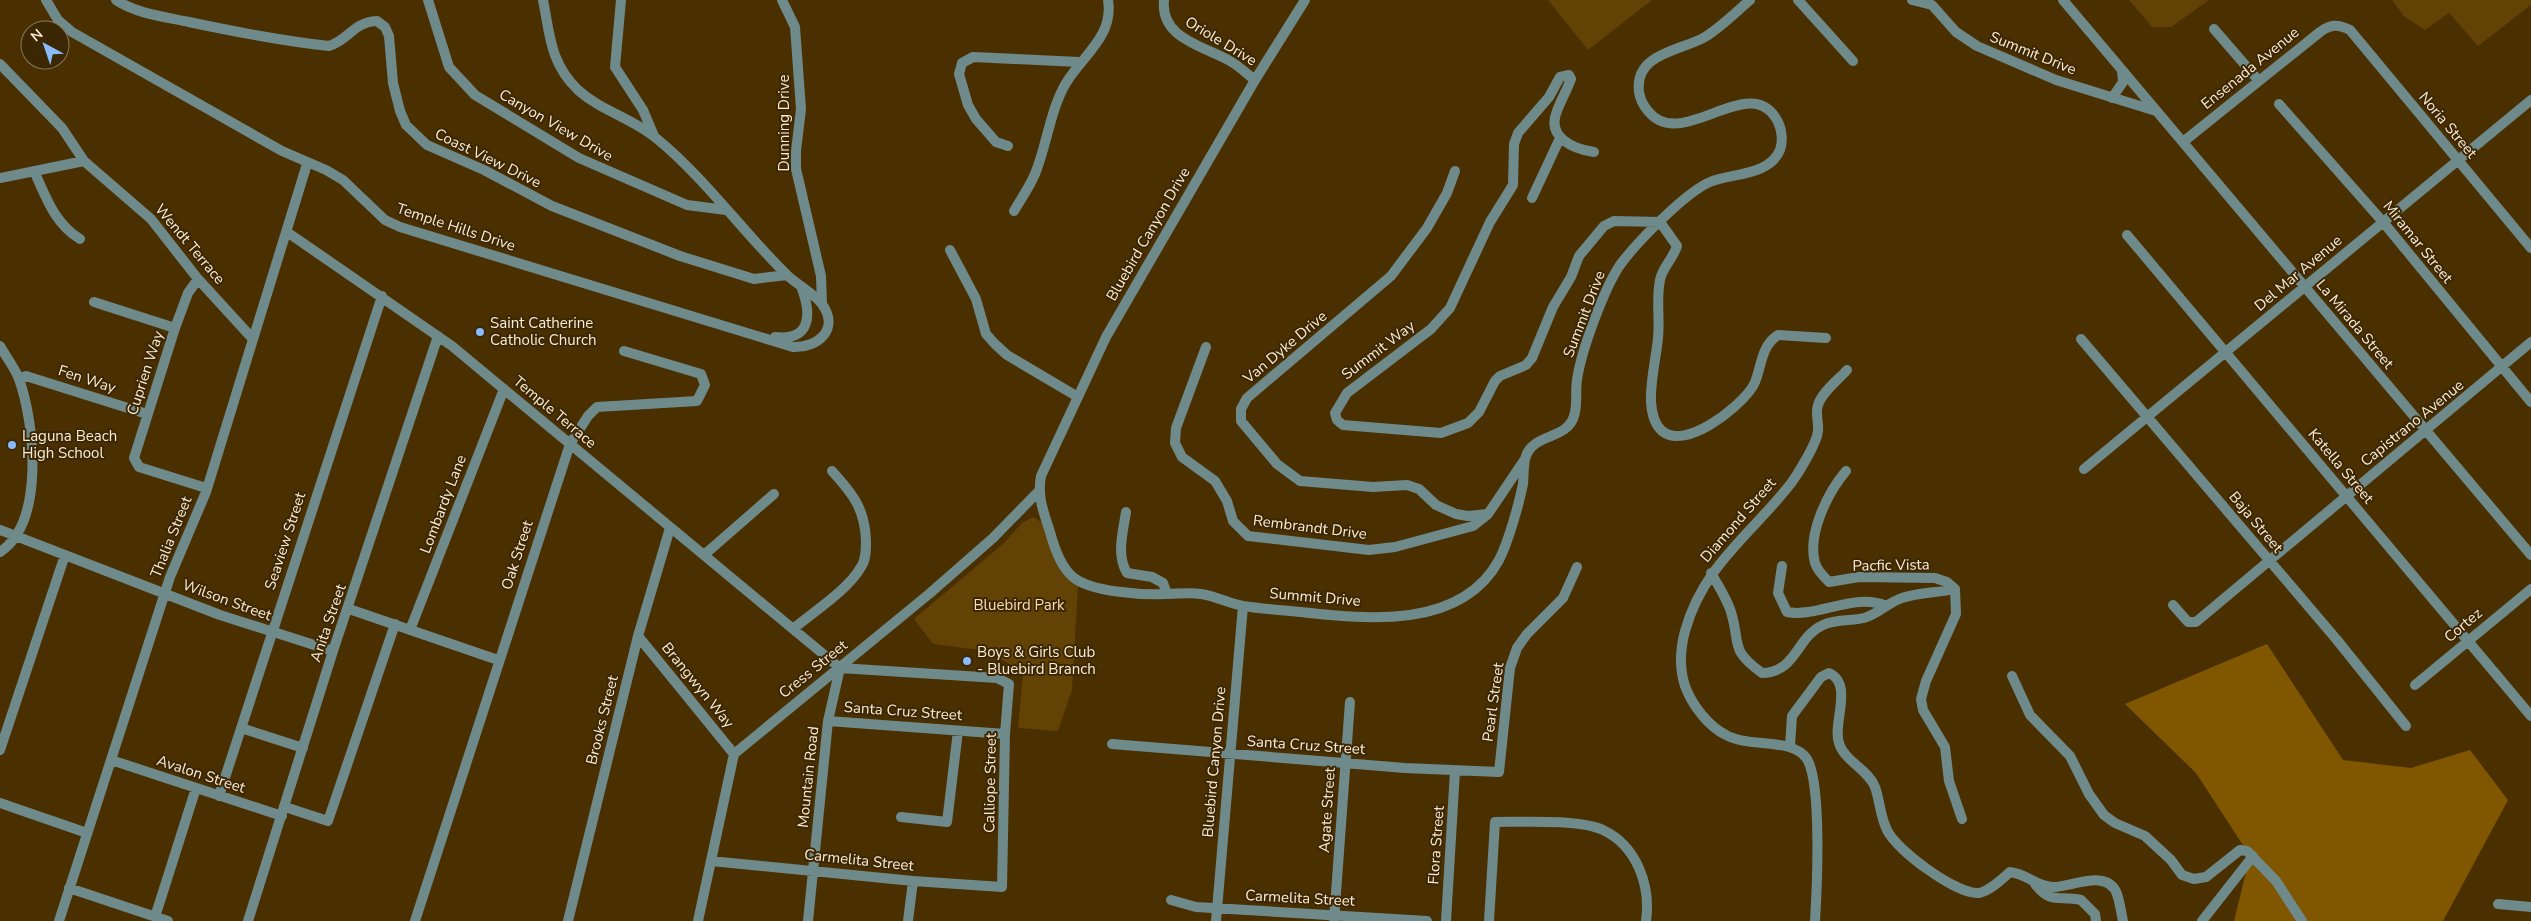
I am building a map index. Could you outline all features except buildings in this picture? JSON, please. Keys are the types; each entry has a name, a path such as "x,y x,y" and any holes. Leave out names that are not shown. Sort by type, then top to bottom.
{"street":[{"name":"Temple Hills Drive","path":"46,0 58,20 72,32 307,164 326,170 342,180 385,220 400,227 767,337 793,347 812,346 819,341 827,329 828,322 822,304"},
{"name":"Coast View Drive","path":"116,0 132,8 155,14 249,34 329,46 338,44 360,24 378,21 386,27 389,36 394,91 400,111 406,125 427,145 484,170 552,206 680,256 754,279 787,275"},
{"name":"Canyon View Drive","path":"428,0 450,66 475,95 578,158 687,205 726,210"},
{"path":"543,0 553,54 564,73 579,90 597,104 654,136 678,157 787,275 822,304"},
{"path":"621,0 615,67 642,110 654,136"},
{"name":"Dunning Drive","path":"782,0 795,27 801,110 796,151 796,169 821,276 822,304"},
{"path":"1014,211 1035,174 1065,85 1079,62 1096,46 1104,33 1109,20 1108,0"},
{"name":"Oriole Drive","path":"1164,0 1165,16 1171,29 1183,39 1232,62 1255,80"},
{"name":"Bluebird Canyon Drive","path":"1038,492 1041,476 1110,330 1255,80 1304,0"},
{"name":"Summit Drive","path":"1038,492 1053,542 1062,562 1074,579 1098,587 1130,594 1204,594 1243,606 1358,618 1405,616 1449,605 1478,586 1499,560 1522,491 1524,459 1536,444 1564,431 1571,424 1576,412 1578,374 1610,282 1631,250 1700,186 1711,181 1753,171 1770,164 1780,150 1782,133 1777,120 1767,108 1752,103 1745,104 1682,123 1667,124 1653,118 1643,104 1639,94 1639,81 1642,69 1652,60 1707,36 1750,0"},
{"path":"1798,0 1853,61"},
{"name":"Summit Drive","path":"1912,0 1930,3 1956,32 1977,46 2056,80 2157,111"},
{"path":"2063,0 2122,70 2123,82 2112,98"},
{"name":"Ensenada Avenue","path":"2183,142 2320,32 2328,26 2339,24"},
{"name":"Noria Street","path":"2339,24 2350,30 2531,248"},
{"path":"2214,30 2258,81"},
{"path":"1008,146 996,142 976,119 968,105 959,74 962,63 972,57 1079,62"},
{"name":"Wendt Terrace","path":"0,64 62,128 84,161 151,219 198,279 252,338"},
{"name":"La Mirada Street","path":"2122,70 2425,432 2531,555"},
{"name":"Summit Way","path":"1560,138 1555,126 1556,113 1571,79 1569,75 1560,77 1549,97 1518,133 1514,144 1513,185 1490,222 1450,308 1431,329 1346,394 1334,413 1337,420 1343,425 1442,434 1468,424 1479,412 1495,381 1500,376 1526,365 1532,358 1553,307 1571,278 1579,256 1598,233 1614,221 1660,222"},
{"name":"Del Mar Avenue","path":"2084,469 2531,100"},
{"name":"Miramar Street","path":"2279,104 2383,222 2501,368 2531,402"},
{"path":"1532,198 1560,138 1579,150 1594,152"},
{"path":"0,178 84,161"},
{"name":"Thalia Street","path":"59,921 166,593 206,488 307,164"},
{"path":"34,171 55,216 68,231 80,239"},
{"name":"Van Dyke Drive","path":"1455,171 1447,193 1427,228 1391,276 1247,398 1241,409 1241,422 1247,432 1278,464 1300,481 1373,487 1407,485 1419,489 1436,505 1456,514 1468,516 1488,514"},
{"path":"1660,222 1677,246 1660,279 1658,298 1658,335 1651,402 1656,420 1662,430 1672,435 1684,436 1697,434 1714,424 1748,393 1755,383 1766,346 1778,335 1826,338"},
{"name":"Temple Terrace","path":"287,232 438,336 840,668"},
{"name":"Katella Street","path":"2127,235 2531,716"},
{"path":"950,250 976,299 986,334 1007,355 1078,397"},
{"path":"802,288 817,282 821,276"},
{"name":"Cuprien Way","path":"198,279 188,293 175,328 134,458 135,464 206,488"},
{"name":"Temple Hills Drive","path":"767,337 786,338 801,331 808,318 809,310 802,288"},
{"name":"Seaview Street","path":"219,796 382,296"},
{"path":"94,302 175,328"},
{"name":"Anita Street","path":"248,921 333,652 349,609 438,336"},
{"name":"Baja Street","path":"2081,339 2337,640 2406,726"},
{"name":"Capistrano Avenue","path":"2173,605 2188,622 2196,622 2531,342"},
{"path":"0,346 19,378 30,419 32,473 28,505 23,525 11,545 0,552"},
{"name":"Rembrandt Drive","path":"1206,347 1176,428 1175,443 1182,458 1214,482 1227,501 1233,521 1243,533 1265,539 1370,550 1395,546 1474,526 1488,514 1524,459"},
{"name":"Oak Street","path":"415,921 498,660 570,444 588,416 597,407 697,401 705,386 701,374 624,351"},
{"name":"Diamond Street","path":"1790,746 1753,743 1726,735 1697,709 1688,694 1682,676 1680,649 1692,607 1711,573 1793,480 1818,433 1818,405 1828,390 1847,370"},
{"name":"Fen Way","path":"19,378 26,376 147,414"},
{"name":"Lombardy Lane","path":"410,630 504,389"},
{"name":"Pacfic Vista","path":"1846,471 1833,486 1827,498 1816,534 1814,554 1816,565 1823,576 1829,582 1860,577 1935,578 1947,582 1955,589"},
{"path":"793,629 843,586 861,567 866,553 865,519 846,487 832,472"},
{"name":"Cress Street","path":"734,754 980,550 1038,492"},
{"path":"704,555 774,494"},
{"path":"1126,512 1120,555 1122,565 1127,573 1152,577 1163,583 1166,594"},
{"name":"Brooks Street","path":"568,921 638,636 670,528"},
{"name":"Wilson Street","path":"0,530 220,615 333,652"},
{"path":"0,750 65,555"},
{"path":"1782,566 1778,592 1787,612 1798,614 1821,608 1874,600 1886,606"},
{"name":"Pearl Street","path":"1499,772 1510,668 1517,648 1527,634 1563,598 1576,567"},
{"path":"1711,573 1731,613 1735,642 1741,654 1762,674 1774,673 1782,668 1796,655 1811,632 1823,625 1838,620 1866,618 1902,598 1955,589 1956,614 1926,681 1921,699 1923,710 1946,747 1949,781 1962,819"},
{"name":"Cortez","path":"2414,686 2531,589"},
{"name":"Bluebird Canyon Drive","path":"1216,921 1243,606"},
{"path":"349,609 498,660"},
{"path":"284,811 328,822 395,624"},
{"name":"Brangwyn Way","path":"638,636 734,754"},
{"name":"Calliope Street","path":"840,668 997,678 1006,682 1010,688 1006,734 1002,887"},
{"name":"Mountain Road","path":"808,921 828,720 840,668"},
{"path":"1816,921 1818,858 1813,774 1806,758 1790,746 1792,716 1821,677 1829,673 1839,680 1842,694 1836,734 1839,746 1874,786 1888,833 1907,854 1929,871 1959,888 1979,893 2010,872 2024,873 2044,895 2052,899 2081,900 2095,914 2096,921"},
{"path":"2012,676 2030,715 2070,756 2088,794 2104,815 2115,823 2145,836 2171,860 2182,875 2194,878 2206,877 2240,850 2247,851 2276,881 2302,921"},
{"name":"Agate Street","path":"1334,918 1350,702"},
{"name":"Santa Cruz Street","path":"828,720 1006,734"},
{"path":"241,728 303,748"},
{"path":"901,817 947,822 958,731"},
{"name":"Santa Cruz Street","path":"1112,744 1455,771 1499,772"},
{"path":"698,921 734,754"},
{"name":"Avalon Street","path":"111,760 219,796 284,811"},
{"name":"Flora Street","path":"1446,921 1455,771"},
{"path":"155,917 196,788"},
{"path":"0,803 87,832"},
{"path":"1489,921 1495,822 1573,824 1602,830 1622,843 1637,862 1646,883 1648,905 1646,921"},
{"path":"2202,921 2253,856"},
{"name":"Carmelita Street","path":"712,860 814,869 913,881 1002,887"},
{"path":"2035,884 2054,887 2096,880 2108,884 2117,892 2123,921"},
{"path":"908,921 913,881"},
{"path":"69,888 168,921"},
{"name":"Carmelita Street","path":"1171,900 1196,907 1334,918 1427,921"},
{"path":"2498,904 2531,907"}],"green space":[{"path":"1548,0 1652,0 1588,50"},
{"path":"2129,0 2209,0 2171,27 2152,27"},
{"path":"2392,0 2531,0 2531,5 2478,46 2449,13 2425,30 2404,16"},
{"name":"Bluebird Park","path":"1034,517 1042,523 1078,586 1072,690 1058,731 1018,728 1023,674 989,651 933,644 914,619 1004,543 1023,522"}],"shaded area":[{"path":"2267,644 2343,760 2411,768 2470,750 2508,800 2443,921 2234,921 2250,856 2196,773 2125,704"}],"place":[{"name":"Saint Catherine Catholic Church","path":"480,332"},
{"name":"Laguna Beach High School","path":"12,445"},
{"name":"Boys & Girls Club - Bluebird Branch","path":"967,661"}]}
